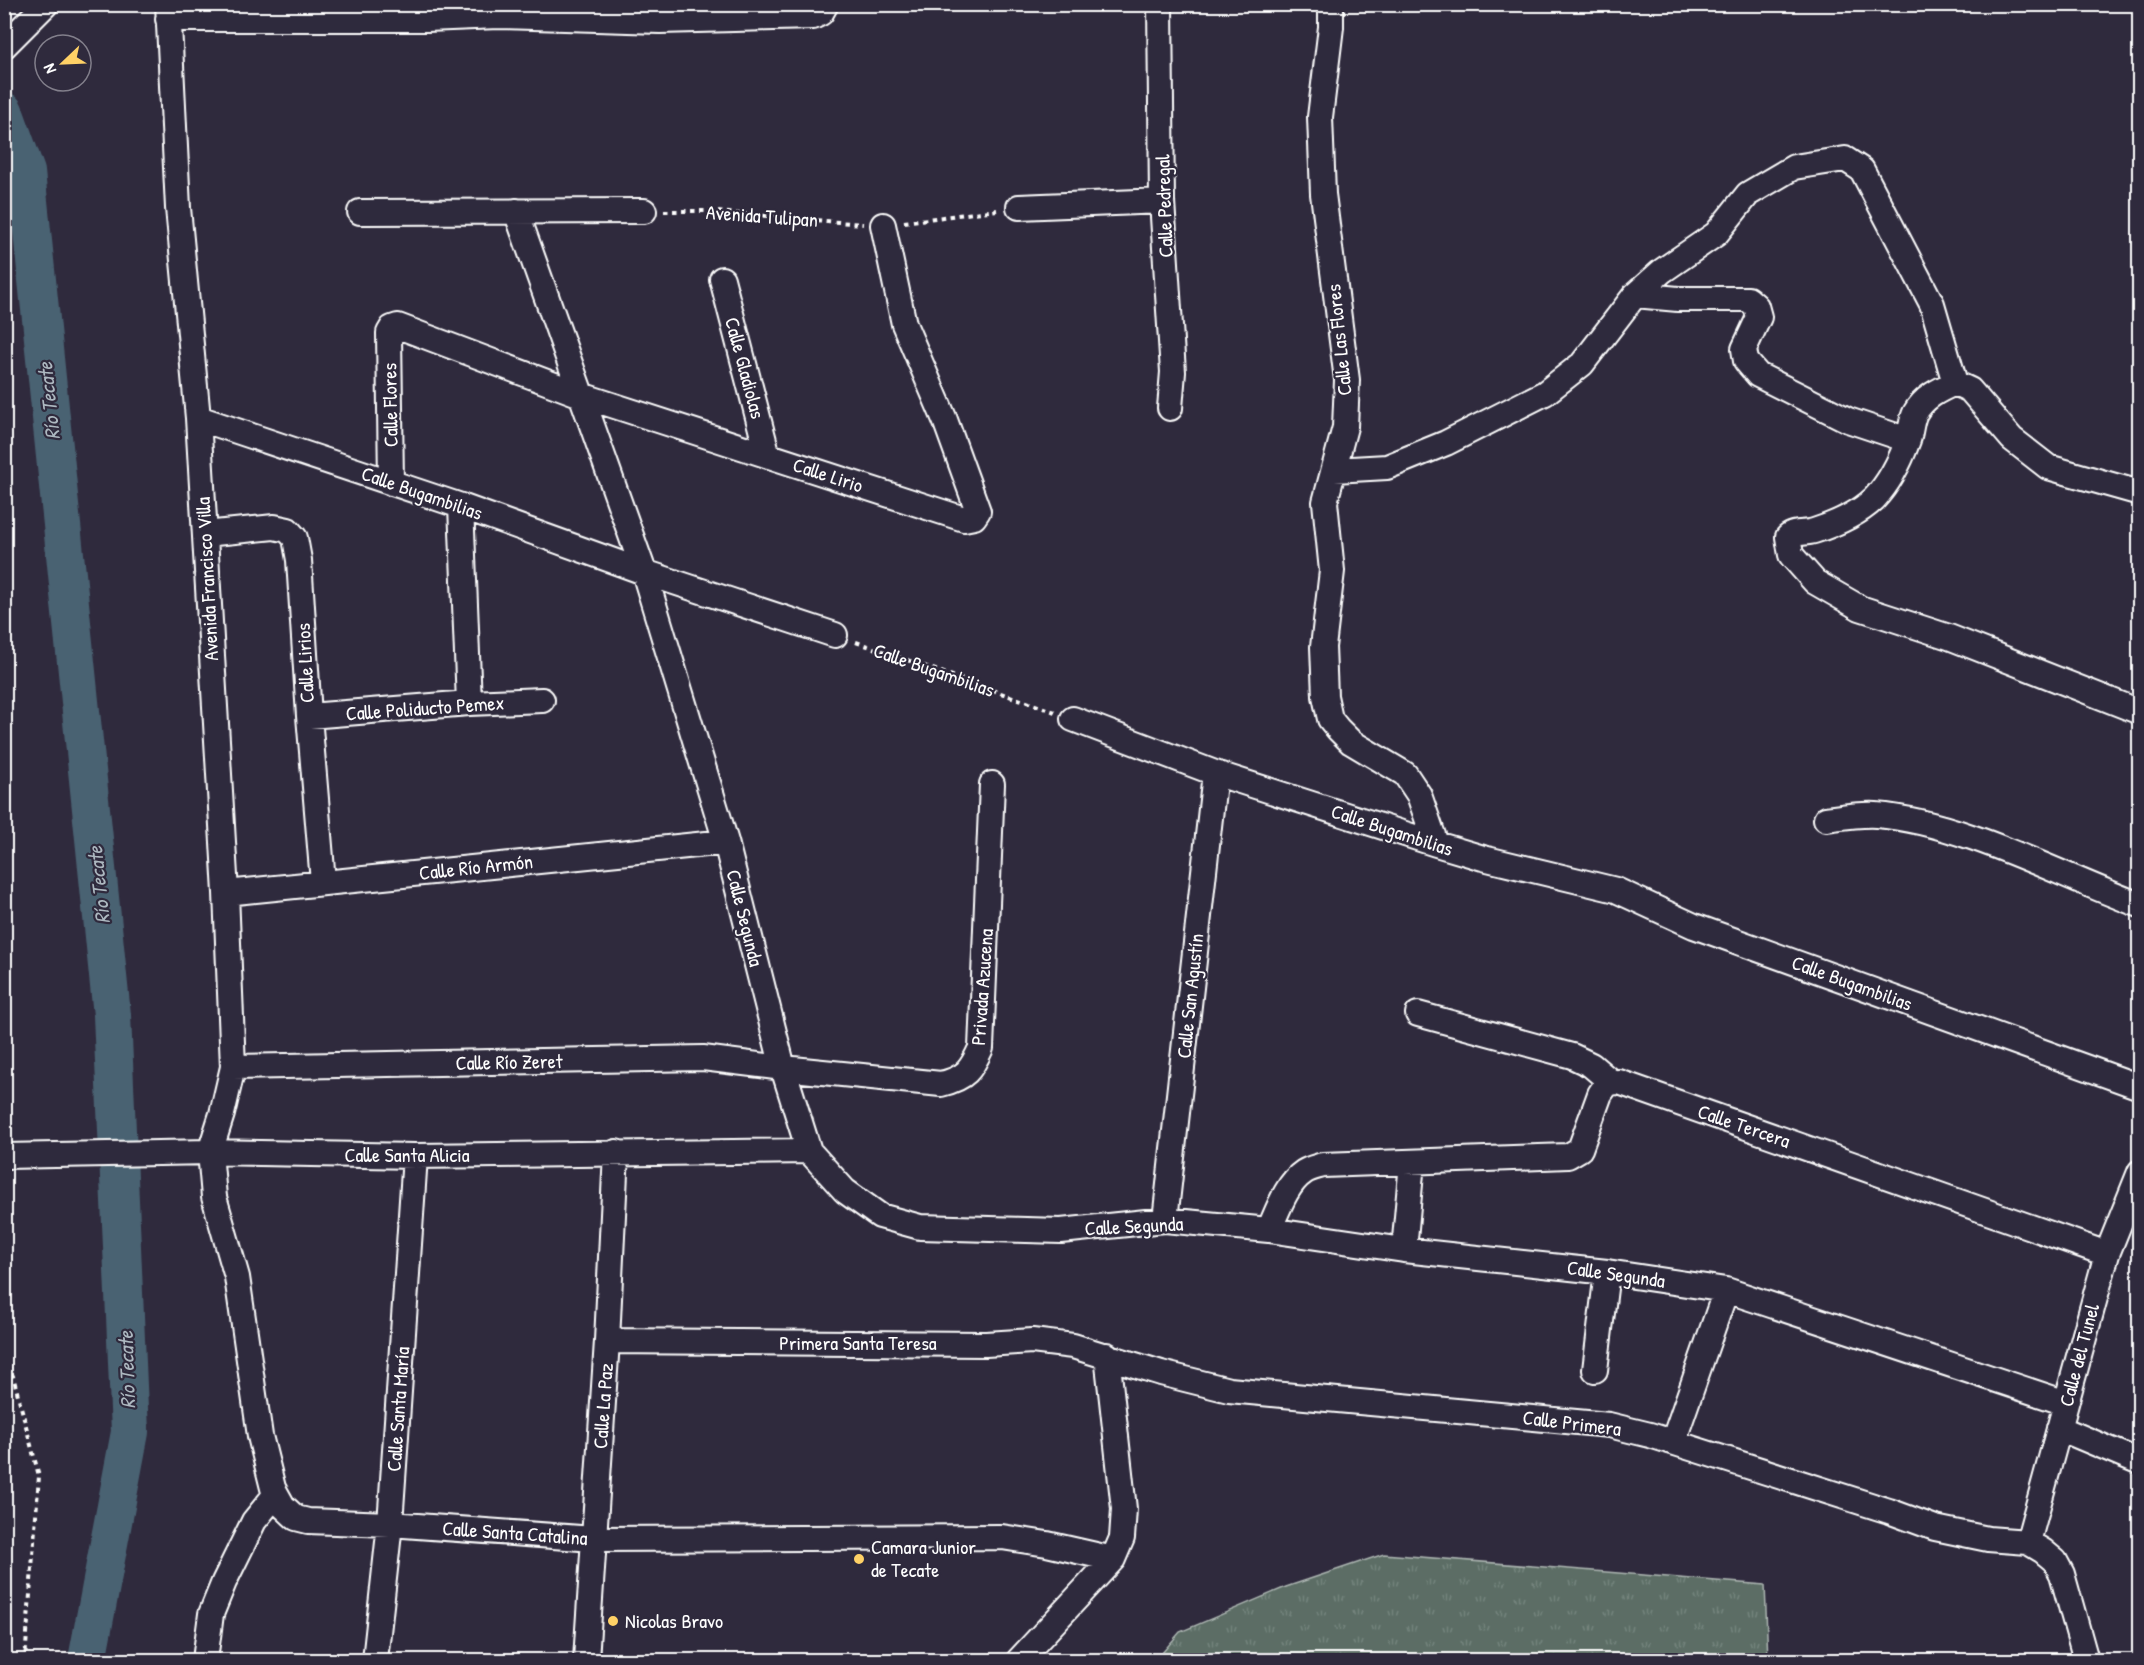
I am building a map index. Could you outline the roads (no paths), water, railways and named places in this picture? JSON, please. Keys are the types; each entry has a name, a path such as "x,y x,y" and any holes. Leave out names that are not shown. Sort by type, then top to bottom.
{"street":[{"path":"4,46 46,4"},
{"name":"Calle Pedregal","path":"1160,4 1162,201 1173,372 1170,408"},
{"name":"Calle Las Flores","path":"1331,4 1331,27 1320,117 1323,194 1347,381 1345,428 1325,502 1332,571 1323,647 1325,696 1330,719 1351,742 1405,774 1419,795 1436,844"},
{"path":"168,12 338,11 427,19 498,10 813,17 823,9"},
{"name":"Avenida Francisco Villa","path":"168,12 178,208 198,418 226,893 233,1066 210,1152"},
{"path":"1334,470 1387,467 1446,442 1545,393 1582,364 1635,295 1662,271 1716,234 1748,194 1794,167 1845,159 1862,170 1932,304 1955,383 1970,390 2012,439 2048,467 2139,493"},
{"path":"1019,207 1162,201"},
{"path":"516,211 644,572"},
{"path":"360,212 644,211"},
{"name":"Calle Lirio","path":"392,328 398,326 581,395 768,456 964,519 974,517 978,511 945,420 904,324 883,225"},
{"name":"Calle Gladiolas","path":"722,279 768,456"},
{"path":"1635,295 1678,299 1748,299 1756,306 1759,317 1744,349 1746,361 1758,375 1848,420 1908,440"},
{"name":"Calle Flores","path":"392,328 389,333 392,483"},
{"path":"1955,383 1932,394 1915,414 1908,440 1891,480 1872,500 1838,523 1811,532 1791,534 1788,537 1791,555 1815,582 1860,608 1949,637 2139,712"},
{"name":"Calle Bugambilias","path":"198,418 461,506 644,572 835,635"},
{"path":"461,506 469,703"},
{"name":"Calle Lirios","path":"205,534 274,527 288,530 295,538 299,560 323,882"},
{"name":"Calle Segunda","path":"644,572 726,842 783,1068 810,1151 845,1191 880,1216 920,1227 1061,1231 1165,1220 1269,1230 1404,1250 1607,1272 1726,1290 2066,1403"},
{"name":"Calle Poliducto Pemex","path":"309,716 469,703 542,700"},
{"name":"Calle Bugambilias","path":"1073,719 1215,773 1436,844 1483,858 1616,890 1694,926 2139,1087"},
{"name":"Calle San Agustín","path":"1165,1220 1215,773"},
{"name":"Privada Azucena","path":"783,1068 940,1083 952,1081 966,1074 981,1048 992,784"},
{"path":"1826,819 1875,815 1924,824 1971,838 2139,905"},
{"name":"Calle Río Armón","path":"226,893 726,842"},
{"path":"1269,1230 1284,1196 1295,1180 1306,1170 1323,1165 1568,1156 1580,1149 1600,1094 1611,1082 1591,1065 1572,1056 1418,1014"},
{"name":"Calle Río Zeret","path":"233,1066 703,1058 783,1068"},
{"name":"Calle Tercera","path":"1611,1082 1619,1082 2107,1254"},
{"name":"Calle Santa Alicia","path":"4,1156 210,1152 416,1156 810,1151"},
{"name":"Calle Santa Catalina","path":"210,1152 214,1197 237,1277 260,1436 273,1488 283,1506 296,1518 308,1521 390,1524 594,1539 1002,1537 1047,1544 1113,1559"},
{"name":"Calle La Paz","path":"586,1660 607,1341 616,1152"},
{"name":"Calle Santa María","path":"375,1660 390,1524 416,1156"},
{"path":"1404,1250 1412,1162"},
{"name":"Calle del Tunel","path":"2028,1542 2107,1254 2139,1172"},
{"path":"1595,1370 1607,1272"},
{"path":"1673,1442 1726,1290"},
{"name":"Primera Santa Teresa","path":"607,1341 986,1344 1032,1341 1073,1346 1107,1355"},
{"path":"1020,1660 1113,1559 1122,1538 1124,1509 1107,1355"},
{"name":"Calle Primera","path":"1107,1355 1161,1373 1229,1390 1609,1425 1673,1442 1889,1511 1935,1528 1988,1539 2028,1542"},
{"path":"2059,1428 2139,1462"},
{"path":"205,1660 211,1614 224,1582 254,1521 276,1494"},
{"path":"2028,1542 2055,1561 2062,1574 2086,1660"}],"waterway":[{"name":"Río Tecate","path":"4,111 26,172 112,1015 130,1432 87,1660"}],"place":[{"name":"Camara Junior de Tecate","path":"859,1559"},
{"name":"Nicolas Bravo","path":"613,1621"}]}
